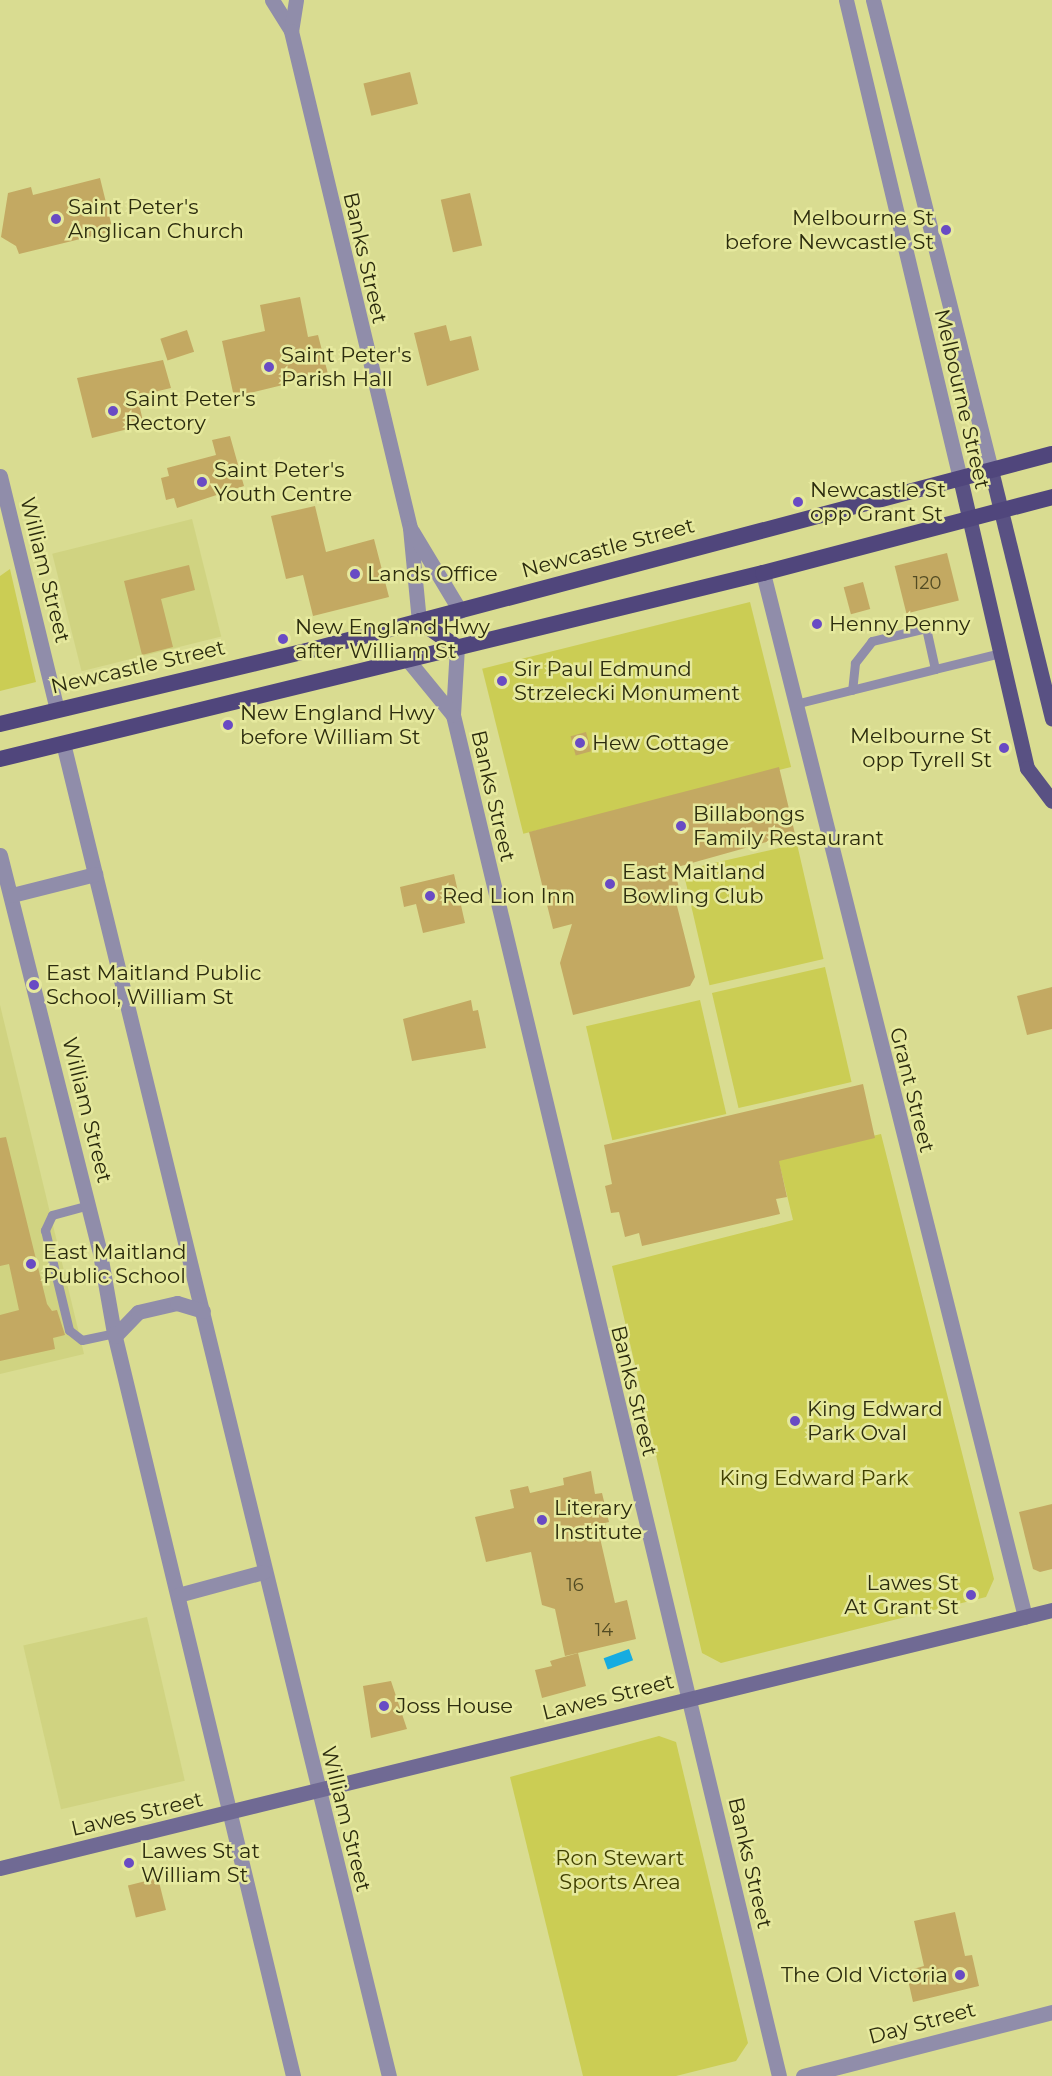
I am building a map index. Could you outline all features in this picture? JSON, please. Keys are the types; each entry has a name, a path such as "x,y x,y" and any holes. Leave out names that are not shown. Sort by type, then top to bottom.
{"highway":[{"name":"Newcastle Street","path":"0,724 460,611 1052,454"},
{"path":"0,759 763,573 1052,497"},
{"path":"419,621 457,646"}],"main road":[{"name":"Melbourne Street","path":"990,470 1052,719"},
{"name":"Melbourne Street","path":"960,478 1028,768 1052,801"},
{"name":"Lawes Street","path":"0,1868 1052,1610"}],"street":[{"name":"Banks Street","path":"272,0 291,31 410,528 419,621"},
{"name":"Banks Street","path":"291,31 296,0"},
{"name":"Melbourne Street","path":"846,0 960,478"},
{"name":"Melbourne Street","path":"873,0 990,470"},
{"name":"William Street","path":"0,476 57,709"},
{"name":"Banks Street","path":"410,528 460,611"},
{"name":"Grant Street","path":"763,573 1025,1617"},
{"name":"Banks Street","path":"457,646 453,715 584,1275 689,1698 779,2076"},
{"name":"Banks Street","path":"407,659 453,715"},
{"name":"William Street","path":"63,743 203,1311 316,1791 389,2076"},
{"name":"William Street","path":"0,855 89,1205 115,1334 293,2076"},
{"path":"12,896 95,874"},
{"path":"115,1334 138,1312 177,1303 203,1311"},
{"path":"178,1595 263,1572"},
{"name":"Day Street","path":"803,2076 1052,2012"}],"lane":[{"path":"852,690 855,663 872,641 926,628 935,669"},
{"path":"795,704 1000,653"},
{"path":"89,1205 51,1215 45,1230 69,1330 82,1340 115,1334"}],"shaded area":[{"path":"192,519 221,636 82,671 52,554"},
{"name":"East Maitland Public School","path":"0,1005 84,1354 0,1374"},
{"path":"147,1617 185,1781 61,1809 23,1646"}],"green space":[{"path":"10,569 36,682 0,691 0,576"},
{"path":"750,602 791,767 523,834 482,669"},
{"path":"797,844 824,959 710,985 683,870"},
{"path":"825,967 852,1082 739,1108 712,993"},
{"path":"700,1000 726,1114 612,1140 586,1026"},
{"name":"King Edward Park","path":"881,1134 994,1579 986,1597 721,1663 702,1653 612,1266 793,1220 778,1158"},
{"name":"Ron Stewart Sports Area","path":"659,1736 676,1742 748,2043 736,2061 676,2076 583,2076 510,1777"}],"water":[{"path":"629,1649 633,1660 608,1670 604,1658"}],"building":[{"path":"410,72 418,104 371,116 363,84"},
{"name":"Saint Peter's Anglican Church","path":"100,178 113,231 19,254 16,246 1,237 8,193 31,187 33,195"},
{"path":"470,193 482,246 453,252 441,200"},
{"name":"Saint Peter's Parish Hall","path":"300,297 308,337 318,335 328,374 234,397 222,341 265,331 260,305"},
{"path":"446,325 450,341 471,336 479,370 427,386 414,333"},
{"path":"187,330 194,352 167,361 160,339"},
{"name":"Saint Peter's Rectory","path":"163,360 171,388 137,396 144,425 92,438 77,378"},
{"name":"Saint Peter's Youth Centre","path":"230,436 244,486 177,508 174,498 166,500 161,478 169,476 167,468 216,455 212,440"},
{"path":"315,506 326,552 374,539 389,597 313,616 303,575 286,579 271,516"},
{"path":"947,553 959,601 906,614 895,566"},
{"path":"189,565 195,590 161,599 173,647 142,655 124,581"},
{"path":"863,582 870,609 851,614 844,587"},
{"name":"Hew Cottage","path":"586,732 591,751 576,755 571,736"},
{"name":"East Maitland Bowling Club","path":"779,767 795,834 674,868 680,892 674,894 695,977 690,986 573,1015 560,963 572,924 553,929 529,832"},
{"name":"Red Lion Inn","path":"454,874 465,923 423,933 416,904 404,907 400,887"},
{"path":"1052,987 1052,1029 1027,1035 1017,996"},
{"path":"471,1000 473,1011 478,1010 486,1048 412,1061 403,1019"},
{"path":"863,1084 875,1138 779,1161 787,1197 776,1199 780,1214 642,1246 639,1233 625,1237 619,1212 611,1213 605,1186 612,1184 604,1145"},
{"path":"6,1137 47,1304 52,1311 57,1310 65,1335 53,1338 55,1349 0,1361 0,1315 19,1310 9,1264 0,1266 0,1138"},
{"path":"591,1471 595,1494 602,1493 609,1522 605,1523 608,1536 600,1538 615,1603 627,1600 636,1639 565,1656 555,1609 542,1605 531,1552 486,1562 475,1517 514,1508 510,1490 528,1486 530,1493 564,1485 563,1478"},
{"path":"1052,1504 1052,1569 1040,1572 1033,1569 1019,1512"},
{"path":"578,1653 586,1686 542,1698 535,1670 552,1666 550,1661"},
{"name":"Joss House","path":"391,1681 407,1729 371,1738 363,1686"},
{"path":"158,1878 166,1910 136,1918 128,1885"},
{"path":"955,1912 965,1956 972,1955 979,1986 913,2002 906,1971 924,1966 914,1921"}],"place":[{"name":"Saint Peter's Anglican Church","path":"56,219"},
{"name":"Melbourne St before Newcastle St","path":"946,230"},
{"name":"Saint Peter's Parish Hall","path":"269,367"},
{"name":"Saint Peter's Rectory","path":"113,411"},
{"name":"Saint Peter's Youth Centre","path":"202,482"},
{"name":"Newcastle St opp Grant St","path":"798,502"},
{"name":"Lands Office","path":"355,574"},
{"name":"Henny Penny","path":"817,624"},
{"name":"New England Hwy after William St","path":"283,639"},
{"name":"Sir Paul Edmund Strzelecki Monument","path":"502,681"},
{"name":"New England Hwy before William St","path":"228,725"},
{"name":"Hew Cottage","path":"580,743"},
{"name":"Melbourne St opp Tyrell St","path":"1004,748"},
{"name":"Billabongs Family Restaurant","path":"681,826"},
{"name":"East Maitland Bowling Club","path":"610,884"},
{"name":"Red Lion Inn","path":"430,896"},
{"name":"East Maitland Public School, William St","path":"34,985"},
{"name":"East Maitland Public School","path":"31,1264"},
{"name":"King Edward Park Oval","path":"795,1421"},
{"name":"Literary Institute","path":"542,1520"},
{"name":"Lawes St At Grant St","path":"971,1595"},
{"name":"Joss House","path":"384,1706"},
{"name":"Lawes St at William St","path":"129,1863"},
{"name":"The Old Victoria","path":"960,1975"}]}
